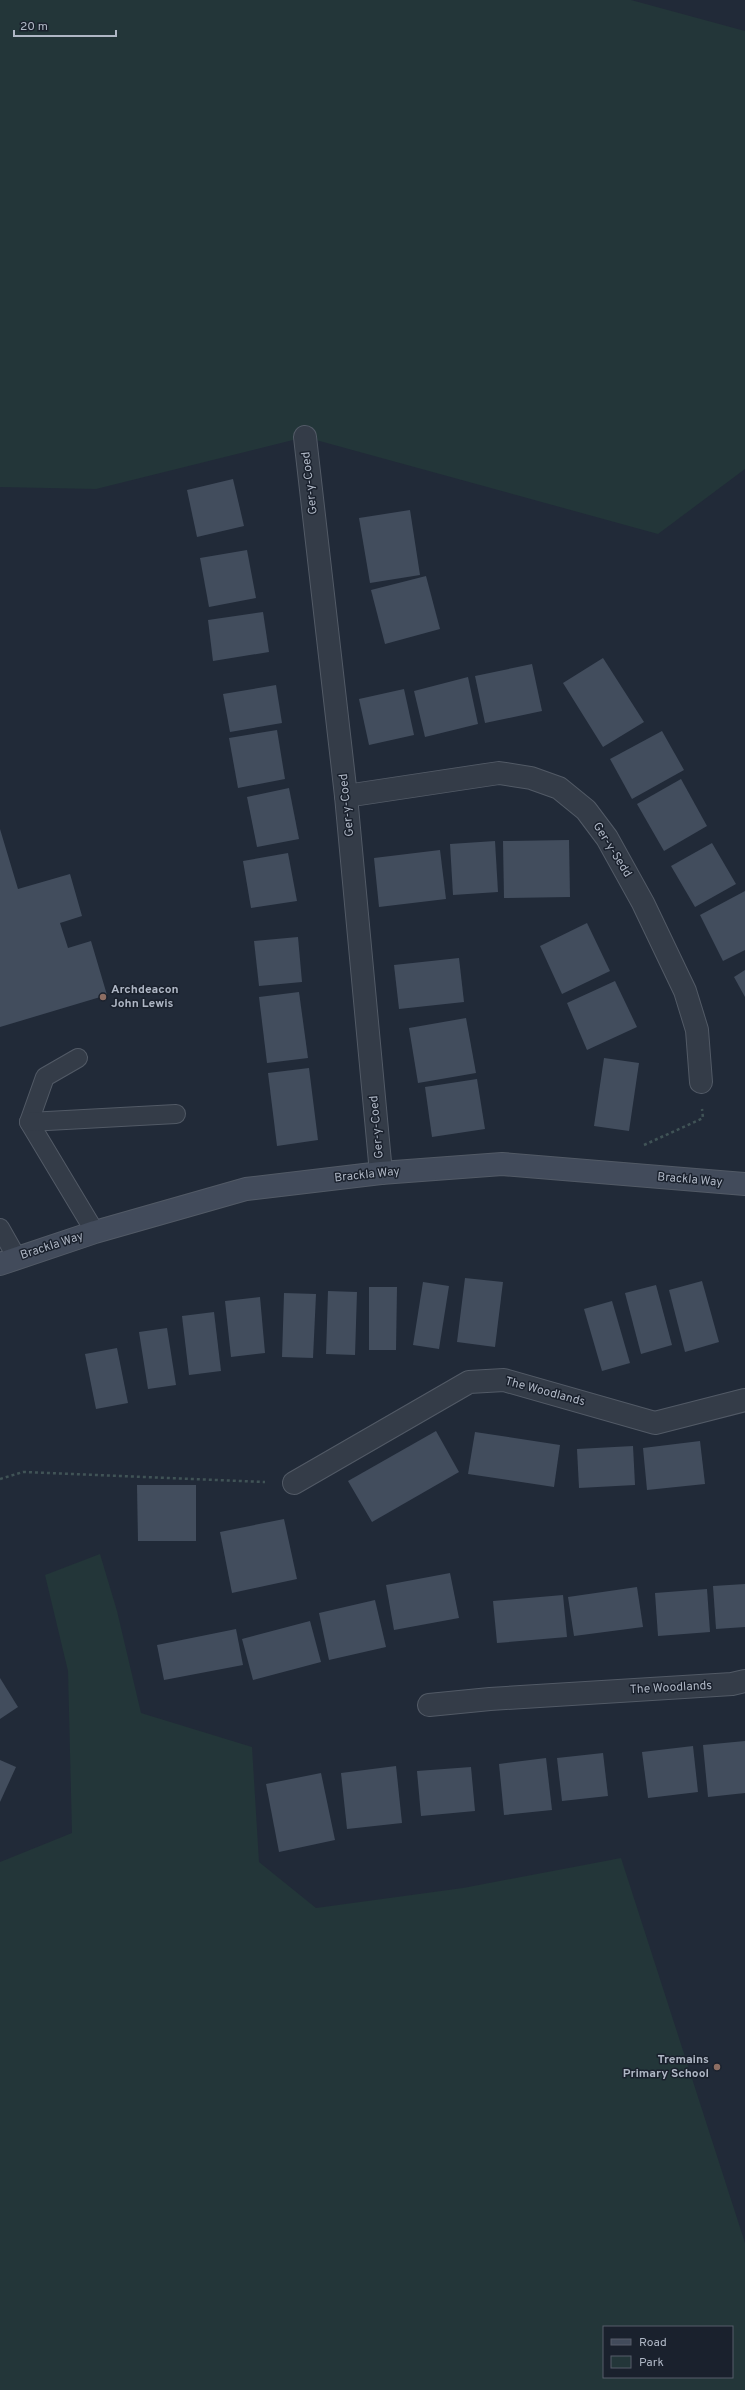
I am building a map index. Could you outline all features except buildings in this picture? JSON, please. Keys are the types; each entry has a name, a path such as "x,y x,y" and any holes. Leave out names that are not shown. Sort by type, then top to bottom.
{"street":[{"name":"Ger-y-Coed","path":"305,438 346,796 381,1173"},
{"name":"Ger-y-Sedd","path":"346,796 499,773 531,778 559,788 586,810 607,838 647,910 685,991 697,1030 700,1080"},
{"name":"Brackla Way","path":"9,1261 95,1232 246,1189 381,1173 502,1164 745,1184"},
{"name":"The Woodlands","path":"294,1483 469,1382 504,1380 655,1423 745,1400"},
{"name":"The Woodlands","path":"429,1705 490,1698 732,1684 745,1681"}],"lane":[{"path":"29,1122 45,1078 78,1058"},
{"path":"29,1122 176,1114"},
{"path":"29,1122 95,1232"},
{"path":"0,1228 9,1261"}],"path":[{"path":"638,1148 703,1118 700,1080"},
{"path":"0,1479 23,1472 294,1483"}],"green space":[{"path":"0,0 631,0 745,31 745,469 658,534 305,437 96,489 0,487"},
{"path":"100,1554 117,1611 141,1713 252,1747 259,1862 316,1908 463,1888 621,1858 745,2243 745,2390 0,2390 0,1862 72,1833 68,1671 45,1575"}],"place":[{"name":"Archdeacon John Lewis","path":"103,997"},
{"name":"Tremains Primary School","path":"717,2067"}]}
